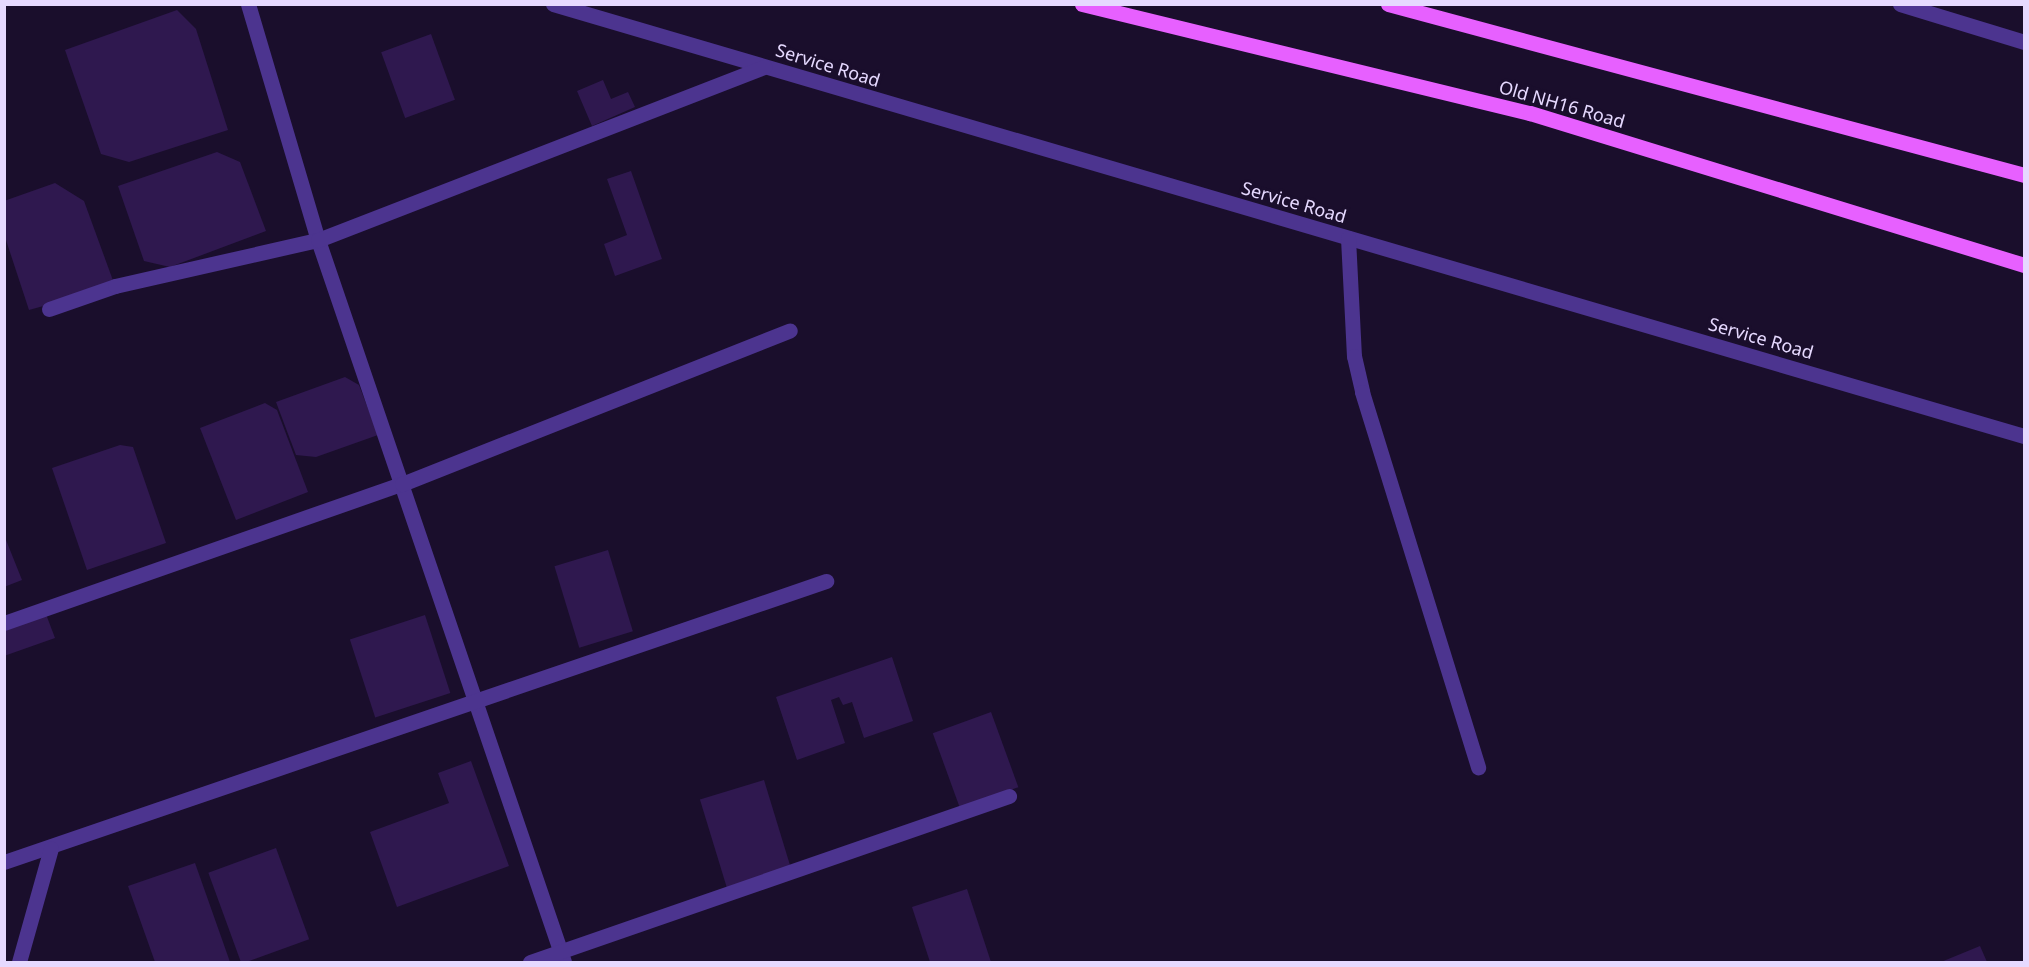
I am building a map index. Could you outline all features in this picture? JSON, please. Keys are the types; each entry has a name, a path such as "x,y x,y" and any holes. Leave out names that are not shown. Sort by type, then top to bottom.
{"main road":[{"name":"Old NH16 Road","path":"1083,4 1530,114 2025,265"},
{"path":"1388,4 2025,175"}],"street":[{"path":"248,4 318,240 562,957"},
{"name":"Service Road","path":"554,4 2025,436"},
{"path":"1900,4 2025,42"},
{"path":"49,309 115,286 318,240 765,67"},
{"path":"1348,238 1354,356 1362,392 1478,766"},
{"path":"4,623 402,484 790,330"},
{"path":"4,862 51,848 474,700 826,581"},
{"path":"530,963 562,957 1009,796"},
{"path":"19,963 51,848"}],"building":[{"path":"177,10 196,29 228,130 129,162 101,154 65,50"},
{"path":"431,34 455,100 405,118 381,52"},
{"path":"603,80 611,99 628,92 635,107 592,126 577,91"},
{"path":"217,152 240,162 266,231 170,267 144,261 118,186"},
{"path":"631,171 662,259 615,276 604,244 627,235 607,179"},
{"path":"55,183 84,201 115,286 29,310 4,234 4,201"},
{"path":"345,377 359,385 378,435 316,457 296,455 276,402"},
{"path":"265,403 277,410 308,492 236,520 200,428"},
{"path":"120,445 133,447 166,543 87,570 52,468"},
{"path":"4,535 22,580 4,587"},
{"path":"608,550 633,631 579,648 554,566"},
{"path":"44,609 55,638 4,656 4,623"},
{"path":"425,615 450,693 375,717 350,639"},
{"path":"892,657 913,721 864,738 852,702 843,705 839,697 831,700 845,743 797,760 776,697"},
{"path":"991,712 1018,787 960,808 933,733"},
{"path":"471,761 509,866 397,907 370,832 449,803 438,773"},
{"path":"764,780 791,870 727,889 700,800"},
{"path":"276,848 309,939 241,962 208,873"},
{"path":"195,863 230,962 155,962 128,886"},
{"path":"967,889 991,962 930,962 912,907"},
{"path":"1980,946 1987,962 1941,962"}]}
